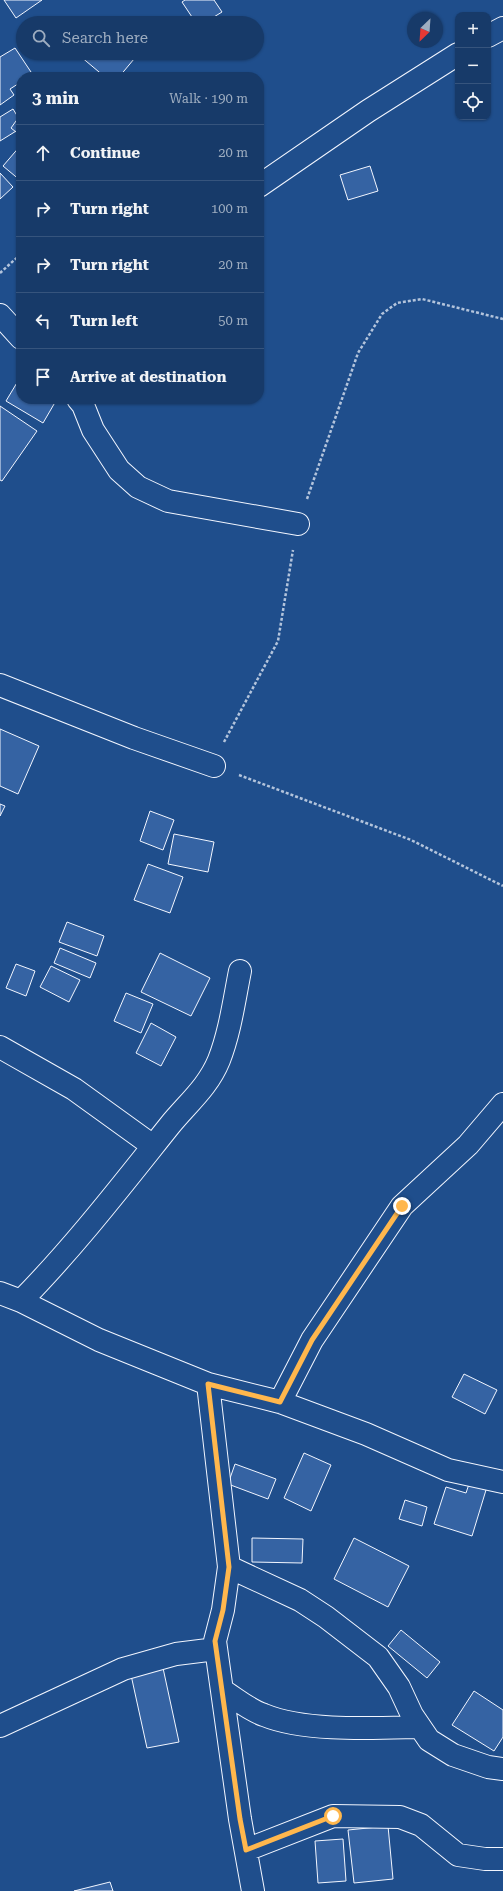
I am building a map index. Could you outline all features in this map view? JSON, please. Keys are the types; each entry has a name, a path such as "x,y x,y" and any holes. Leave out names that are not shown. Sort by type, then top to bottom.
{"street":[{"path":"491,34 503,28"},
{"path":"264,183 368,111 455,56"},
{"path":"0,315 16,333"},
{"path":"82,404 93,430 119,470 138,487 168,501 298,524"},
{"path":"0,685 134,738 214,766"},
{"path":"21,1301 46,1275 108,1204 171,1123 202,1091 219,1060 230,1020 240,972"},
{"path":"0,1046 74,1089 153,1146"},
{"path":"280,1402 312,1340 402,1206 468,1145 503,1104"},
{"path":"0,1293 21,1301 99,1340 208,1384 280,1402 366,1434 448,1470 503,1482"},
{"path":"208,1384 229,1567 223,1610 215,1641 246,1850 254,1891"},
{"path":"229,1567 300,1600 326,1617 378,1657 399,1687 420,1727 429,1740 453,1754 488,1767 503,1769"},
{"path":"0,1726 123,1668 176,1654 216,1649"},
{"path":"222,1690 264,1716 305,1725 373,1728 420,1727"},
{"path":"246,1850 333,1816 400,1817 421,1825 458,1855 485,1859 503,1859"}],"path":[{"path":"0,273 16,259"},
{"path":"222,744 278,641 298,524 358,353 382,314 397,303 422,299 503,318"},
{"path":"214,766 411,840 503,886"}],"building":[{"path":"4,0 42,0 19,16 16,16 16,18"},
{"path":"185,0 214,0 222,12 215,16 191,16 182,2"},
{"path":"15,48 16,60 23,60 31,72 16,72 16,85 10,89 14,95 0,105 0,57"},
{"path":"85,60 133,60 123,72 99,72"},
{"path":"13,109 16,114 16,131 0,141 0,117"},
{"path":"16,121 16,132 11,128"},
{"path":"16,151 16,177 3,166"},
{"path":"370,166 378,191 348,200 340,175"},
{"path":"0,173 13,187 0,199"},
{"path":"16,384 16,404 54,404 43,423 6,401"},
{"path":"0,406 37,431 2,481 0,480"},
{"path":"0,729 39,746 18,794 0,786"},
{"path":"0,804 5,806 0,816"},
{"path":"150,811 174,820 163,850 140,841"},
{"path":"174,834 214,842 208,872 168,864"},
{"path":"148,864 183,877 170,913 134,900"},
{"path":"67,922 104,936 97,956 59,942"},
{"path":"60,948 96,963 90,978 54,963"},
{"path":"160,953 210,978 191,1016 141,992"},
{"path":"16,964 35,971 26,996 6,988"},
{"path":"51,966 80,980 69,1002 40,987"},
{"path":"126,993 153,1004 141,1033 114,1021"},
{"path":"151,1023 176,1037 161,1066 136,1053"},
{"path":"464,1374 497,1390 485,1414 452,1397"},
{"path":"304,1453 331,1465 311,1511 284,1498"},
{"path":"235,1464 276,1479 268,1499 228,1484"},
{"path":"469,1484 486,1490 472,1536 434,1524 446,1487 466,1493"},
{"path":"405,1500 427,1507 422,1526 399,1519"},
{"path":"252,1538 303,1539 302,1563 252,1562"},
{"path":"354,1538 409,1566 388,1607 334,1579"},
{"path":"401,1630 440,1662 427,1678 388,1646"},
{"path":"163,1668 179,1742 147,1748 131,1675"},
{"path":"474,1691 503,1710 503,1737 494,1751 452,1725"},
{"path":"388,1826 393,1879 354,1883 348,1830"},
{"path":"343,1839 346,1881 318,1883 315,1841"},
{"path":"110,1882 113,1891 74,1891"}],"route":[{"path":"333,1816 246,1850 240,1819 215,1641 223,1610 229,1567 208,1384 280,1402 312,1340 402,1206"}]}
